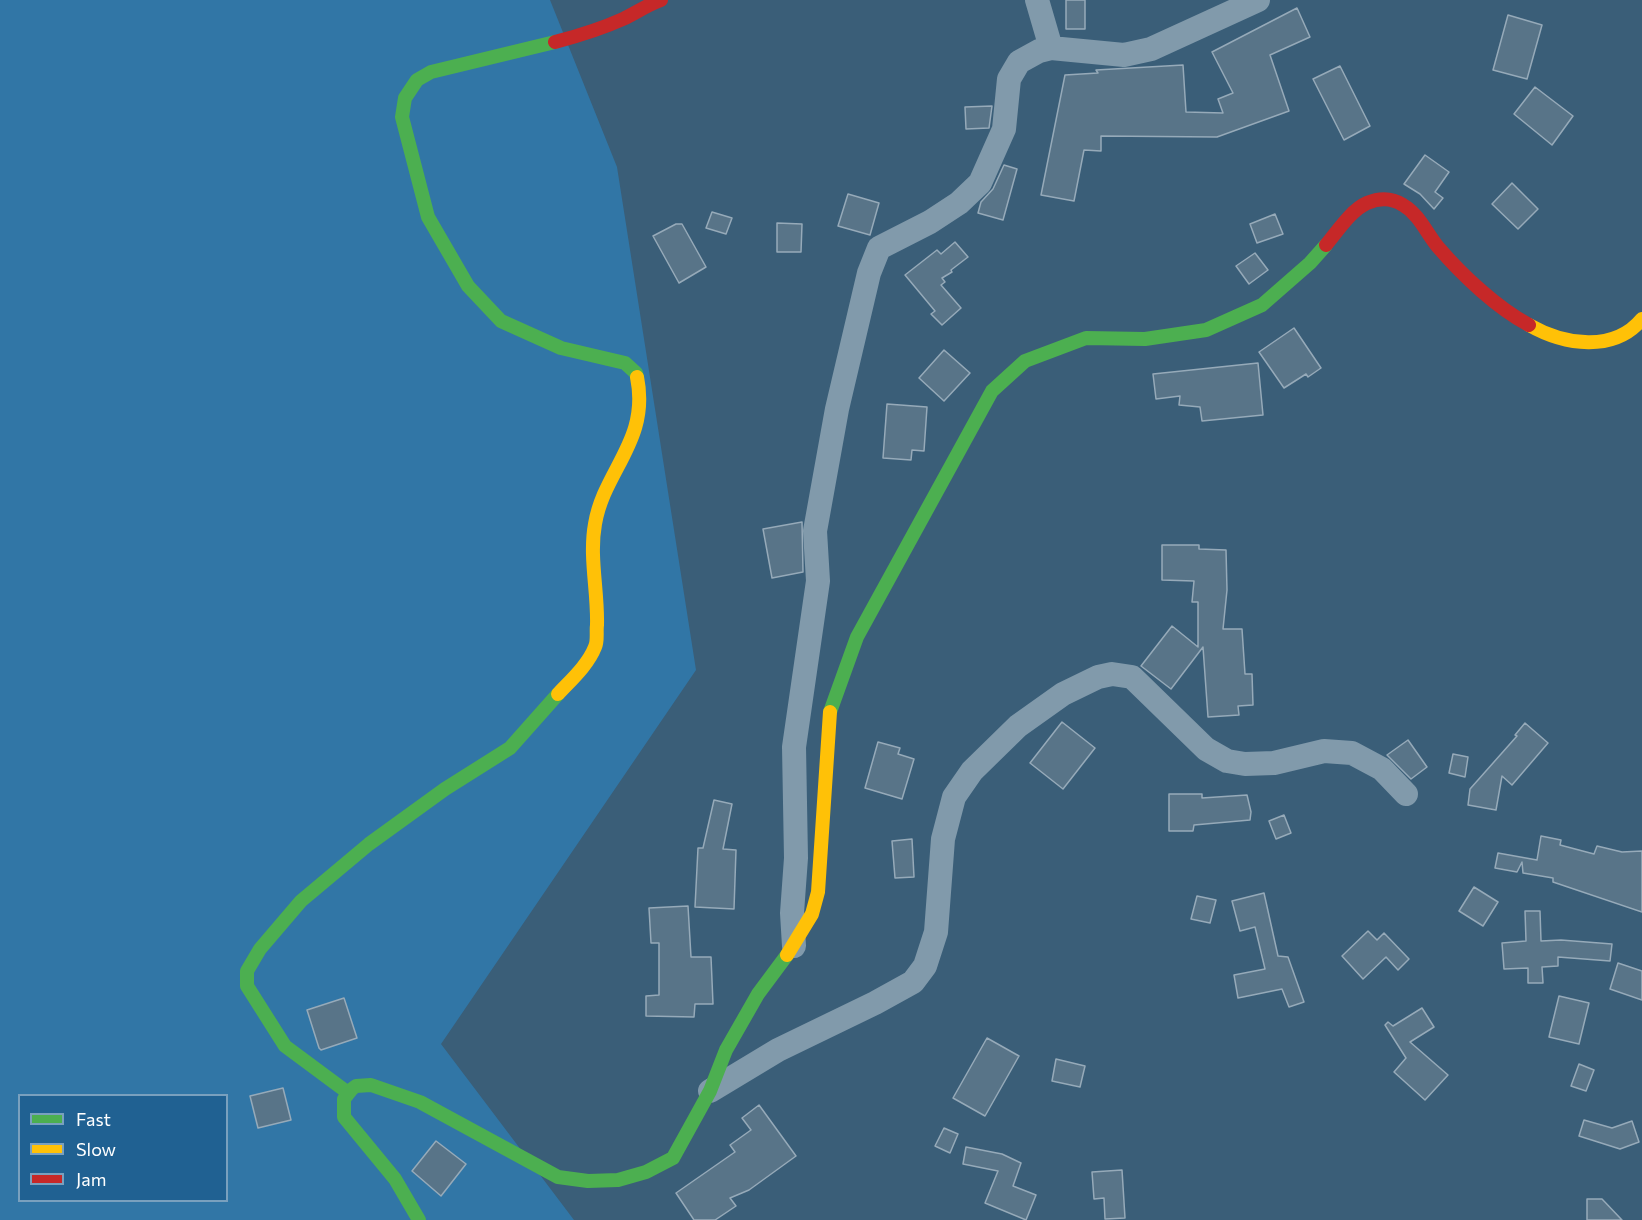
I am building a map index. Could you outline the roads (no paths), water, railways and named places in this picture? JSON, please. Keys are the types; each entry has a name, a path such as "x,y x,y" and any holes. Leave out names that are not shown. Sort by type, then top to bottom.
{"street":[{"path":"347,1092 285,1046 247,986 247,971 260,949 301,901 369,844 445,789 510,748 579,671 596,646 597,612 593,549 595,523 602,500 630,444 638,407 639,388 636,373 625,363 561,348 501,321 468,286 428,217 402,117 405,98 417,80 431,72 578,36 624,19 643,7 661,0"},
{"path":"1037,0 1050,48"},
{"path":"794,946 792,913 796,858 794,747 818,581 815,531 837,409 868,273 879,248 930,222 959,203 980,183 1004,129 1009,79 1019,62 1050,48 1124,56 1151,49 1258,0"},
{"path":"419,1220 411,1202 399,1185 344,1117 342,1107 347,1092 356,1086 366,1084 420,1102 558,1177 588,1181 618,1180 646,1172 673,1158 710,1091 726,1050 758,994 794,946 813,914 819,892 829,716 857,637 992,391 1025,361 1086,339 1145,339 1206,330 1262,305 1310,263 1359,207 1385,199 1402,204 1410,210 1435,244 1490,298 1512,317 1537,331 1565,339 1605,342 1626,335 1642,319"},
{"path":"710,1091 778,1050 913,982 926,966 936,932 943,839 954,797 972,771 1018,726 1063,694 1098,677 1112,674 1132,677 1206,748 1227,761 1245,764 1274,763 1324,752 1352,753 1382,769 1406,794"}]}
